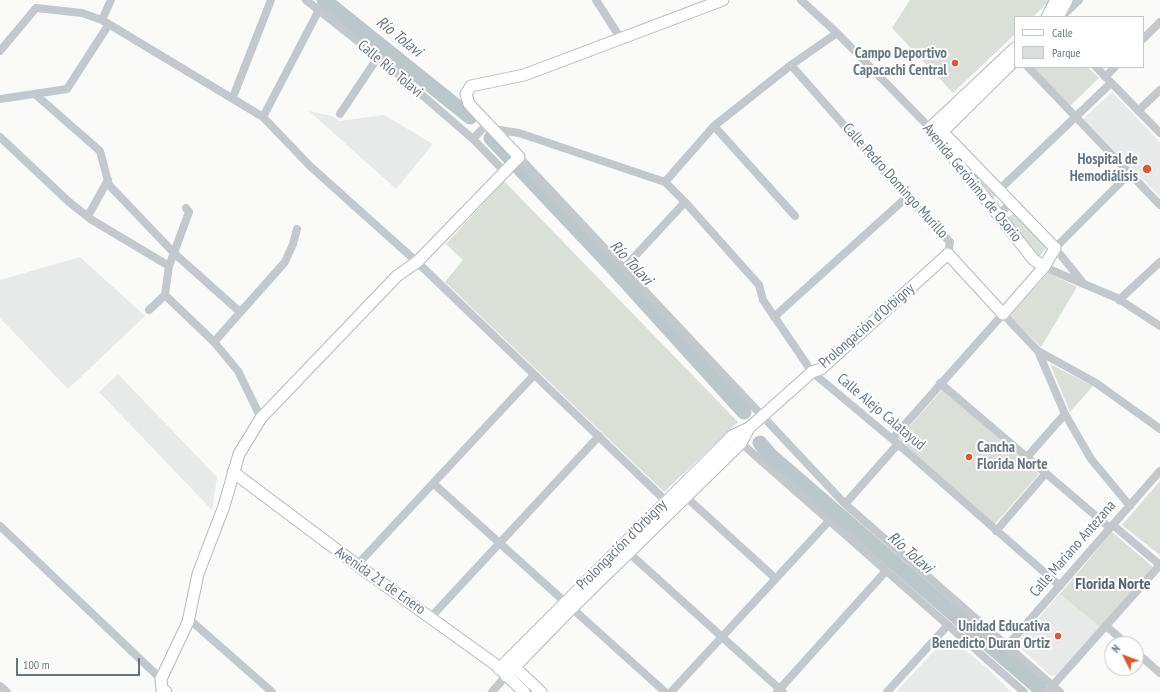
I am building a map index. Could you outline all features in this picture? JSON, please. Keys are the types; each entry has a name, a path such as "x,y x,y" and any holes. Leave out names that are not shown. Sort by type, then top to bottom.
{"street":[{"path":"0,99 36,95 68,89 105,22 111,0"},
{"path":"233,98 270,0"},
{"name":"Calle Río Tolavi","path":"306,0 316,5 473,139 504,171"},
{"path":"596,0 622,39"},
{"path":"723,0 524,75 471,86 466,94 469,104 845,504 1060,692"},
{"name":"Avenida Gerónimo de Osorio","path":"801,0 837,33 936,130 1000,189 1056,248 1084,284"},
{"path":"1048,16 1056,0"},
{"path":"1059,16 1067,0"},
{"path":"1062,16 1079,0"},
{"path":"263,117 316,5"},
{"path":"0,51 36,8 82,13 105,22 263,117 310,166 417,262 670,505"},
{"path":"1144,38 1160,22"},
{"path":"473,139 491,126 519,133 665,182 714,126 791,65 837,33"},
{"path":"936,130 1014,49"},
{"path":"340,114 378,57"},
{"path":"936,130 1014,61"},
{"name":"Calle Pedro Domingo Murillo","path":"791,65 907,197 950,242 948,254 1038,351 1096,383 1160,429"},
{"path":"1029,68 1160,205"},
{"path":"1097,68 1160,133"},
{"path":"1000,189 1075,116 1108,80 1114,68"},
{"path":"1138,111 1160,90"},
{"path":"36,95 100,151 109,185 175,254 240,312"},
{"path":"714,126 795,216"},
{"name":"Avenida Gerónimo de Osorio","path":"936,130 998,215 1033,259 1044,267 1119,300 1160,326"},
{"path":"0,137 69,202 88,216 169,266"},
{"path":"166,692 162,689 161,679 189,619 198,574 224,506 239,454 261,418 397,276 417,262 519,157"},
{"path":"845,504 940,383 1044,267 1056,248 1130,173"},
{"path":"88,216 108,180"},
{"name":"Calle Alejo Calatayud","path":"665,182 685,202 759,285 762,300 812,372 895,441 996,532 1060,586"},
{"path":"774,317 907,197"},
{"path":"624,268 685,202"},
{"path":"998,215 1012,202"},
{"path":"149,310 165,295 169,266 175,254 189,212 186,208"},
{"path":"214,342 284,262 293,244 297,229"},
{"name":"Prolongación d'Orbigny","path":"568,605 629,553 732,436 749,428 812,372 821,369 948,254"},
{"path":"1119,300 1160,262"},
{"path":"165,295 214,342 238,371 261,418"},
{"path":"1038,351 1066,414 1091,459 1130,506"},
{"path":"357,565 534,375"},
{"path":"940,383 1046,473 1160,565 1047,692"},
{"path":"1027,457 1066,414"},
{"name":"Prolongación d'Orbigny","path":"503,672 568,605 670,505 686,497 741,443 749,428"},
{"path":"431,617 599,436"},
{"path":"741,443 1024,692"},
{"name":"Calle Mariano Antezana","path":"1007,646 1160,471"},
{"name":"Avenida 21 de Enero","path":"233,472 357,565 431,617 503,672 524,692"},
{"path":"996,532 1046,473"},
{"path":"434,484 665,692"},
{"path":"686,497 775,578"},
{"path":"671,692 829,521"},
{"path":"0,526 161,679"},
{"path":"629,553 780,691 886,571"},
{"path":"189,619 272,692"},
{"path":"887,692 948,625"},
{"path":"1106,626 1118,636"},
{"path":"1144,659 1160,673"},
{"path":"511,664 541,692"},
{"path":"492,692 503,672"},
{"path":"0,686 6,692"}],"shaded area":[{"name":"Hospital de Hemodiálisis","path":"1112,92 1160,142 1160,197 1083,119"},
{"path":"309,111 332,116 340,121 384,115 433,144 396,189"},
{"path":"80,257 145,316 68,389 0,318 0,280"},
{"path":"118,374 217,477 212,510 99,392"},
{"name":"Unidad Educativa Benedicto Duran Ortiz","path":"1060,593 1100,627 1057,675 1051,676 1016,644"},
{"path":"947,637 952,639 989,670 1011,692 896,692"}],"green space":[{"name":"Campo Deportivo Capacachi Central","path":"910,0 1052,0 1050,4 1044,6 1034,16 1014,16 1014,35 953,93 892,28"},
{"path":"1033,68 1089,68 1099,78 1070,106"},
{"path":"960,157 998,194 992,199"},
{"path":"504,181 738,422 664,492 445,282 463,260 446,244"},
{"path":"1014,213 1046,248 1039,257 1007,218"},
{"path":"1048,273 1077,287 1041,347 1010,316"},
{"path":"1050,364 1093,386 1070,412"},
{"name":"Cancha Florida Norte","path":"943,389 1039,474 995,524 898,439"},
{"path":"1160,481 1160,555 1122,525"},
{"path":"1112,532 1153,567 1100,627 1060,594"}],"waterway":[{"name":"Río Tolavi","path":"324,0 470,117"},
{"name":"Río Tolavi","path":"491,138 609,263 744,412"},
{"name":"Río Tolavi","path":"760,443 770,455 1039,688"}],"place":[{"name":"Campo Deportivo Capacachi Central","path":"955,63"},
{"name":"Hospital de Hemodiálisis","path":"1147,169"},
{"name":"Cancha Florida Norte","path":"969,457"},
{"name":"Unidad Educativa Benedicto Duran Ortiz","path":"1058,636"}],"district":[{"name":"Florida Norte","path":"1113,584"}]}
